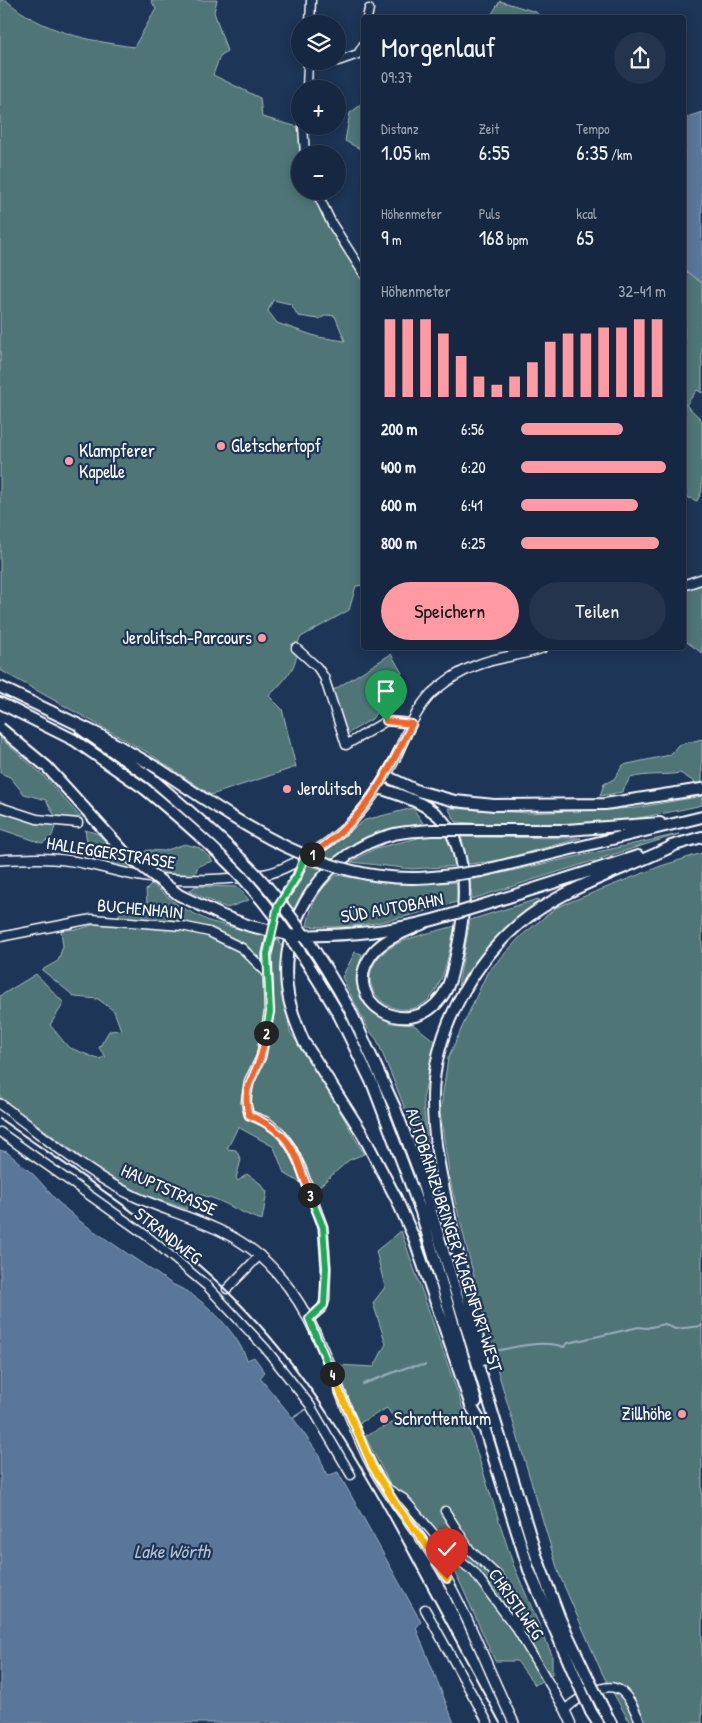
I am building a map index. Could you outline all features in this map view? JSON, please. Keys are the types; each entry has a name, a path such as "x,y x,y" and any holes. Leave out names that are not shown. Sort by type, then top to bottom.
{"highway":[{"name":"SÜD AUTOBAHN","path":"0,686 71,720 159,769 270,839 316,861 370,874 411,878 480,871 702,817"},
{"name":"AUTOBAHNZUBRINGER KLAGENFURT WEST","path":"0,703 74,740 145,789 194,830 243,878 281,924 310,964 340,1015 373,1085 396,1142 441,1277 484,1428 529,1570 591,1712 598,1723"},
{"name":"AUTOBAHNZUBRINGER KLAGENFURT WEST","path":"71,720 88,736 152,779 202,822 255,873 327,968 350,1010 395,1108 419,1172 536,1556 560,1619 611,1723"},
{"name":"SÜD AUTOBAHN","path":"0,728 47,768 127,855 179,895 223,916 250,926 294,936 360,934 424,923 702,837"},
{"path":"386,776 418,791 455,801 494,805 605,804 702,789"},
{"path":"379,788 424,805 445,821 451,830 459,851 464,887 460,938 452,975 441,998 424,1014 415,1017 398,1018 385,1014 375,1007 368,996 364,979 370,956 388,940 424,923"},
{"path":"484,1428 471,1406 410,1230 381,1166 304,1042 294,1021 287,987 286,970 292,931 302,906 318,882 347,855 376,840 394,834 432,830 567,830 678,823"},
{"path":"486,1393 483,1362 435,1145 433,1094 437,1064 445,1032 474,973 482,961 519,924 541,908 598,878 645,860 677,844"}],"main road":[{"path":"686,583 702,579"},
{"name":"HALLEGGERSTRASSE","path":"0,860 29,858 59,859 143,877 171,880 267,874 304,858 323,847 345,829 366,807 386,776 412,724 430,695 460,672 479,664 536,650"},
{"name":"HAUPTSTRASSE","path":"0,1104 113,1184 136,1197 219,1230 239,1240 260,1256 288,1286 309,1319 360,1440 385,1488 423,1539 447,1579 514,1723"}],"street":[{"path":"310,15 311,0"},
{"path":"346,58 358,54 361,49"},
{"path":"320,200 332,224 361,269"},
{"path":"296,648 317,667 324,677 346,745 386,721 412,724"},
{"path":"0,807 28,817 78,823"},
{"path":"304,858 297,876 278,906 267,954 266,972 270,1012 261,1057 249,1081 246,1103 249,1115 267,1122 280,1132 291,1147 301,1166 323,1227 326,1268 324,1300 322,1308 309,1319"},
{"name":"BUCHENHAIN","path":"0,937 92,919 182,926 209,932 242,948 266,972"},
{"name":"STRANDWEG","path":"0,1132 147,1236 208,1286 265,1348 296,1386 310,1405 351,1475"},
{"path":"227,1290 260,1256"},
{"name":"CHRISTLWEG","path":"385,1488 404,1499 451,1554 474,1572 518,1631 571,1723"},
{"path":"445,1511 470,1550 499,1577 512,1597 518,1631"},
{"path":"426,1609 488,1723"},
{"path":"565,1710 576,1699 605,1686 613,1686 620,1689 631,1702 641,1723"}],"green space":[{"path":"0,0 6,0 34,20 66,33 134,47 156,9 151,0 217,0 214,12 227,51 220,56 213,75 260,98 262,117 291,125 291,135 299,135 300,145 291,145 291,200 316,200 327,225 352,264 361,263 361,585 356,586 349,610 301,637 296,646 296,660 293,667 269,696 282,709 296,767 211,795 147,752 0,670","holes":["273,300 291,304 298,316 319,319 327,315 335,316 345,341 318,337 277,323 268,311"]},
{"path":"500,1 536,12 539,15 491,15"},
{"path":"361,105 361,149 345,141 350,113"},
{"path":"686,271 702,283 702,393 697,390 686,405"},
{"path":"686,405 702,420 702,491 697,501 686,497"},
{"path":"702,583 702,653 686,641 686,590 688,586"},
{"path":"391,654 402,673 372,719 347,734 332,691"},
{"path":"0,738 43,775 83,820 56,818 46,800 24,794 10,777 0,773"},
{"path":"702,739 702,783 696,783 680,773 643,776 630,778 622,792 600,796 604,784 614,779 623,765 670,755 678,745"},
{"path":"702,796 702,805 597,824 562,826 456,822 448,808 528,813 636,808"},
{"path":"413,808 423,823 381,832 335,859 320,854 365,820"},
{"path":"0,810 57,822 51,838 42,843 0,829"},
{"path":"85,830 96,833 140,854 148,850 164,851 185,844 200,848 213,861 198,866 194,877 136,872 90,857"},
{"path":"679,834 472,899 470,880"},
{"path":"431,835 446,836 454,848 458,866 412,869 351,862 376,848"},
{"path":"461,837 581,838 496,861 468,864"},
{"path":"702,853 702,1723 630,1723 602,1673 559,1574 498,1372 451,1185 440,1113 448,1058 487,973 521,936 557,907 661,866"},
{"path":"308,865 324,870 295,911 284,898"},
{"path":"337,875 397,883 457,882 457,902 401,918 364,925 307,926 311,911 321,891"},
{"path":"152,884 179,906 209,921 278,940 284,949 280,968 290,1032 319,1074 364,1154 349,1160 314,1191 284,1173 274,1147 238,1127 227,1149 236,1150 241,1160 236,1178 238,1181 247,1174 261,1184 267,1192 262,1220 201,1195 186,1209 142,1194 103,1173 0,1097 0,996 36,974 64,1003 50,1025 68,1047 98,1059 106,1057 99,1048 109,1031 121,1030 114,1011 98,999 75,997 42,970 58,961 63,946 61,930 80,929 117,917 126,906 147,902 146,890"},
{"path":"196,886 238,887 249,900 227,908 189,891"},
{"path":"538,899 540,903 505,929 478,958 458,986 470,920"},
{"path":"455,926 446,965 440,981 426,1002 413,1008 399,1009 387,1004 377,996 371,985 371,972 378,958 385,951 414,937"},
{"path":"355,952 362,954 356,981 372,1011 391,1023 414,1025 436,1042 423,1099 428,1155 424,1155 377,1040 368,1029 342,977"},
{"path":"401,1231 459,1397 513,1564 552,1655 552,1674 535,1685 517,1661 495,1661 454,1569 389,1482 365,1436 396,1421 387,1408 358,1424 337,1365 374,1367 386,1344 373,1303 385,1287 376,1251"}],"water":[{"path":"702,112 702,283 686,271 686,117"},
{"name":"Lake Wörth","path":"0,1150 7,1152 35,1176 58,1202 81,1222 206,1305 235,1337 247,1360 254,1357 265,1372 260,1378 293,1418 319,1455 327,1476 338,1472 421,1622 416,1628 454,1723 0,1723"}],"waterway":[{"path":"496,1351 539,1344 564,1347 568,1343 639,1327 646,1328 665,1324 675,1329 702,1326"},
{"path":"363,1384 408,1367 425,1365"},
{"path":"293,1418 308,1408"}],"railway":[{"path":"0,1119 125,1206 185,1253 214,1278 267,1333 313,1392 334,1423 391,1520 500,1723"}],"place":[{"name":"Gletschertopf","path":"221,446"},
{"name":"Klampferer Kapelle","path":"69,461"},
{"name":"Jerolitsch-Parcours","path":"262,638"},
{"name":"Jerolitsch","path":"287,789"},
{"name":"Zillhöhe","path":"682,1414"},
{"name":"Schrottenturm","path":"384,1419"}],"route":[{"path":"386,721 412,724 386,776 366,807 345,829 323,847 304,858 297,876 278,906 266,964 270,1012 261,1057 249,1081 246,1103 249,1115 267,1122 280,1132 291,1147 301,1166 323,1227 326,1268 324,1300 322,1308 309,1319 350,1418 372,1466 385,1488 423,1539 447,1579"}]}
